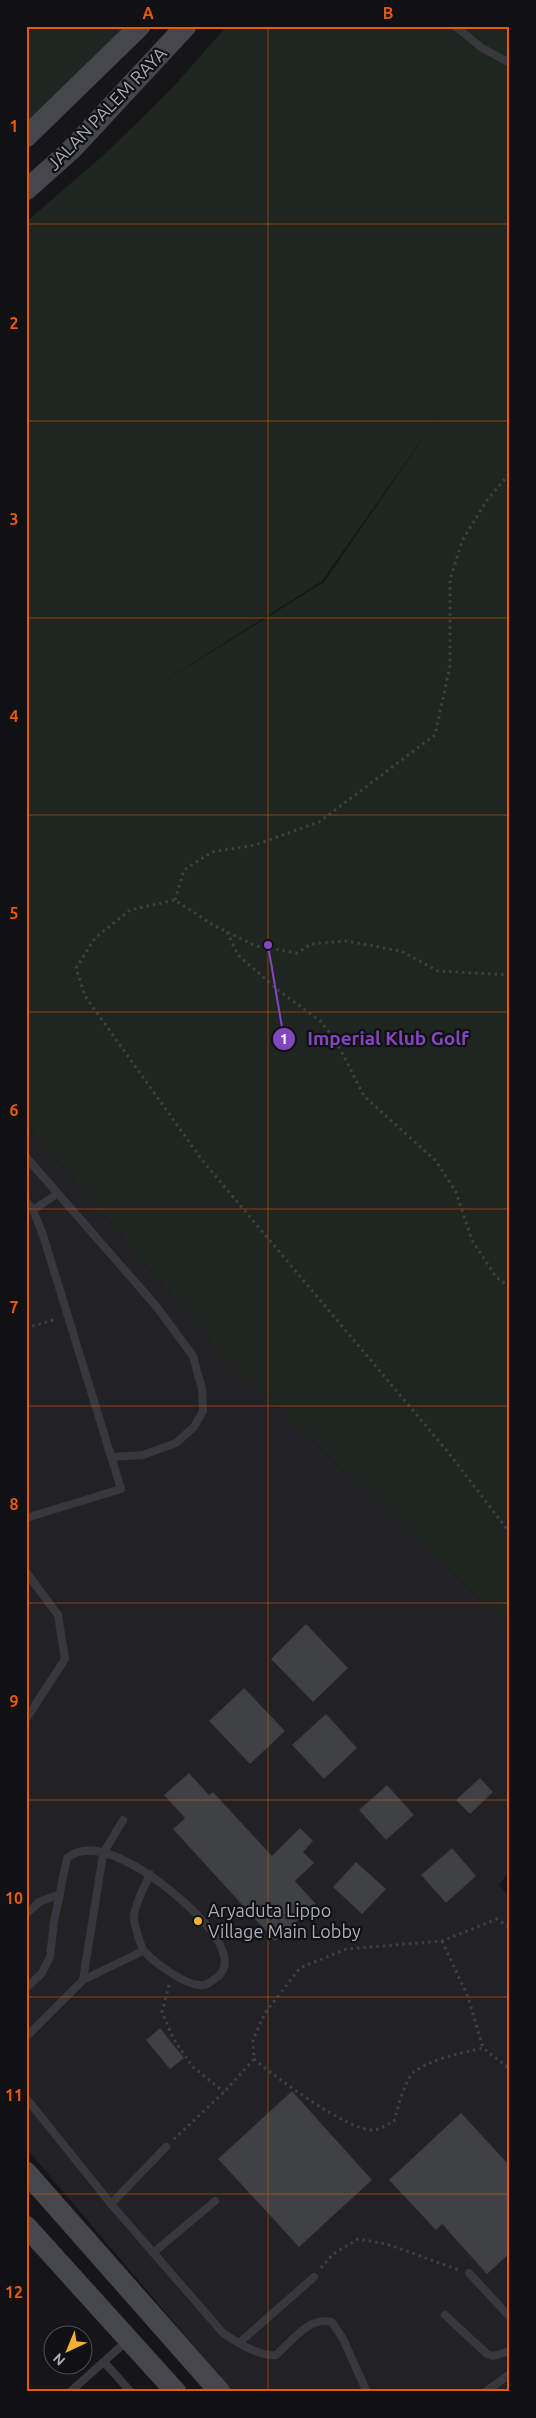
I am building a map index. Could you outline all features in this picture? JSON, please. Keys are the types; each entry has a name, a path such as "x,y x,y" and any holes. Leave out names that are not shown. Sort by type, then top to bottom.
{"street":[{"name":"JALAN PALEM RAYA","path":"26,137 140,26"},
{"name":"JALAN PALEM RAYA","path":"26,190 71,150 186,26"},
{"path":"26,2172 220,2392"},
{"path":"26,2226 176,2392"}],"lane":[{"path":"455,26 482,48 510,63"},
{"path":"26,1157 156,1306 193,1356 202,1389 203,1411 194,1427 176,1443 143,1455 112,1457"},
{"path":"33,1210 57,1194"},
{"path":"26,1201 33,1210 68,1316 121,1489 26,1518"},
{"path":"26,1572 58,1615 65,1659 26,1718"},
{"path":"83,1980 103,1854 123,1820"},
{"path":"26,1988 42,1972 50,1957 68,1858 74,1852 82,1851 103,1854 129,1862 150,1874 198,1913 223,1949 225,1966 219,1976 205,1985 197,1985 172,1973 143,1951 134,1917 150,1874"},
{"path":"26,1914 39,1902 60,1894"},
{"path":"26,2037 83,1980 143,1951"},
{"path":"26,2098 111,2204 223,2333 239,2343 270,2356 276,2355 313,2322 322,2320 332,2322 343,2339 366,2391"},
{"path":"111,2204 166,2147"},
{"path":"153,2253 215,2200"},
{"path":"469,2273 510,2317"},
{"path":"239,2343 314,2277"},
{"path":"445,2315 486,2354 493,2356 510,2351"},
{"path":"70,2392 129,2339"},
{"path":"104,2362 130,2392"},
{"path":"485,2392 510,2374"}],"path":[{"path":"175,900 184,870 212,852 255,845 319,822 435,735 450,666 450,580 462,541 486,500 510,473"},
{"path":"510,975 438,971 401,951 346,941 311,944 297,953 256,946 227,932 175,900 130,910 95,938 76,968 85,996 202,1160 448,1452 510,1533"},
{"path":"227,932 238,955 278,990 320,1020 335,1039 364,1096 436,1161 456,1192 472,1240 496,1277 510,1287"},
{"path":"26,1328 68,1316"},
{"path":"166,2147 224,2092 254,2060 253,2040 265,2013 300,1968 346,1949 442,1941 497,1920 510,1928"},
{"path":"442,1941 468,1997 483,2048 510,2069"},
{"path":"172,1973 162,2012 174,2040 193,2068 224,2092"},
{"path":"254,2060 282,2083 354,2126 374,2130 394,2120 412,2074 444,2057 483,2048"},
{"path":"314,2277 333,2254 358,2239 387,2244 469,2273"}],"shaded area":[{"path":"26,26 128,26 26,128"},
{"path":"227,26 510,26 510,1627 227,1360 26,1123 26,222 106,153 174,86","holes":["439,415 324,582 147,692 322,581"]},
{"path":"26,1123 227,1360 510,1627 510,1871 499,1885 510,1898 510,2392 233,2392 26,2148"}],"building":[{"path":"306,1624 348,1668 313,1702 271,1659"},
{"path":"244,1688 285,1731 250,1764 209,1721"},
{"path":"326,1714 357,1748 324,1779 292,1745"},
{"path":"189,1773 209,1795 213,1792 272,1856 300,1828 313,1841 303,1852 314,1863 295,1881 316,1904 275,1941 173,1829 185,1818 164,1795"},
{"path":"480,1778 493,1792 470,1814 456,1800"},
{"path":"387,1785 414,1815 386,1840 359,1810"},
{"path":"452,1848 476,1876 446,1903 421,1875"},
{"path":"356,1862 386,1889 362,1914 333,1887"},
{"path":"160,2028 184,2058 170,2069 146,2040"},
{"path":"292,2091 372,2180 299,2247 218,2159"},
{"path":"461,2113 510,2166 510,2253 487,2274 442,2224 436,2230 389,2180"}],"place":[{"name":"Imperial Klub Golf","path":"268,945"},
{"name":"Aryaduta Lippo Village Main Lobby","path":"198,1921"}]}
